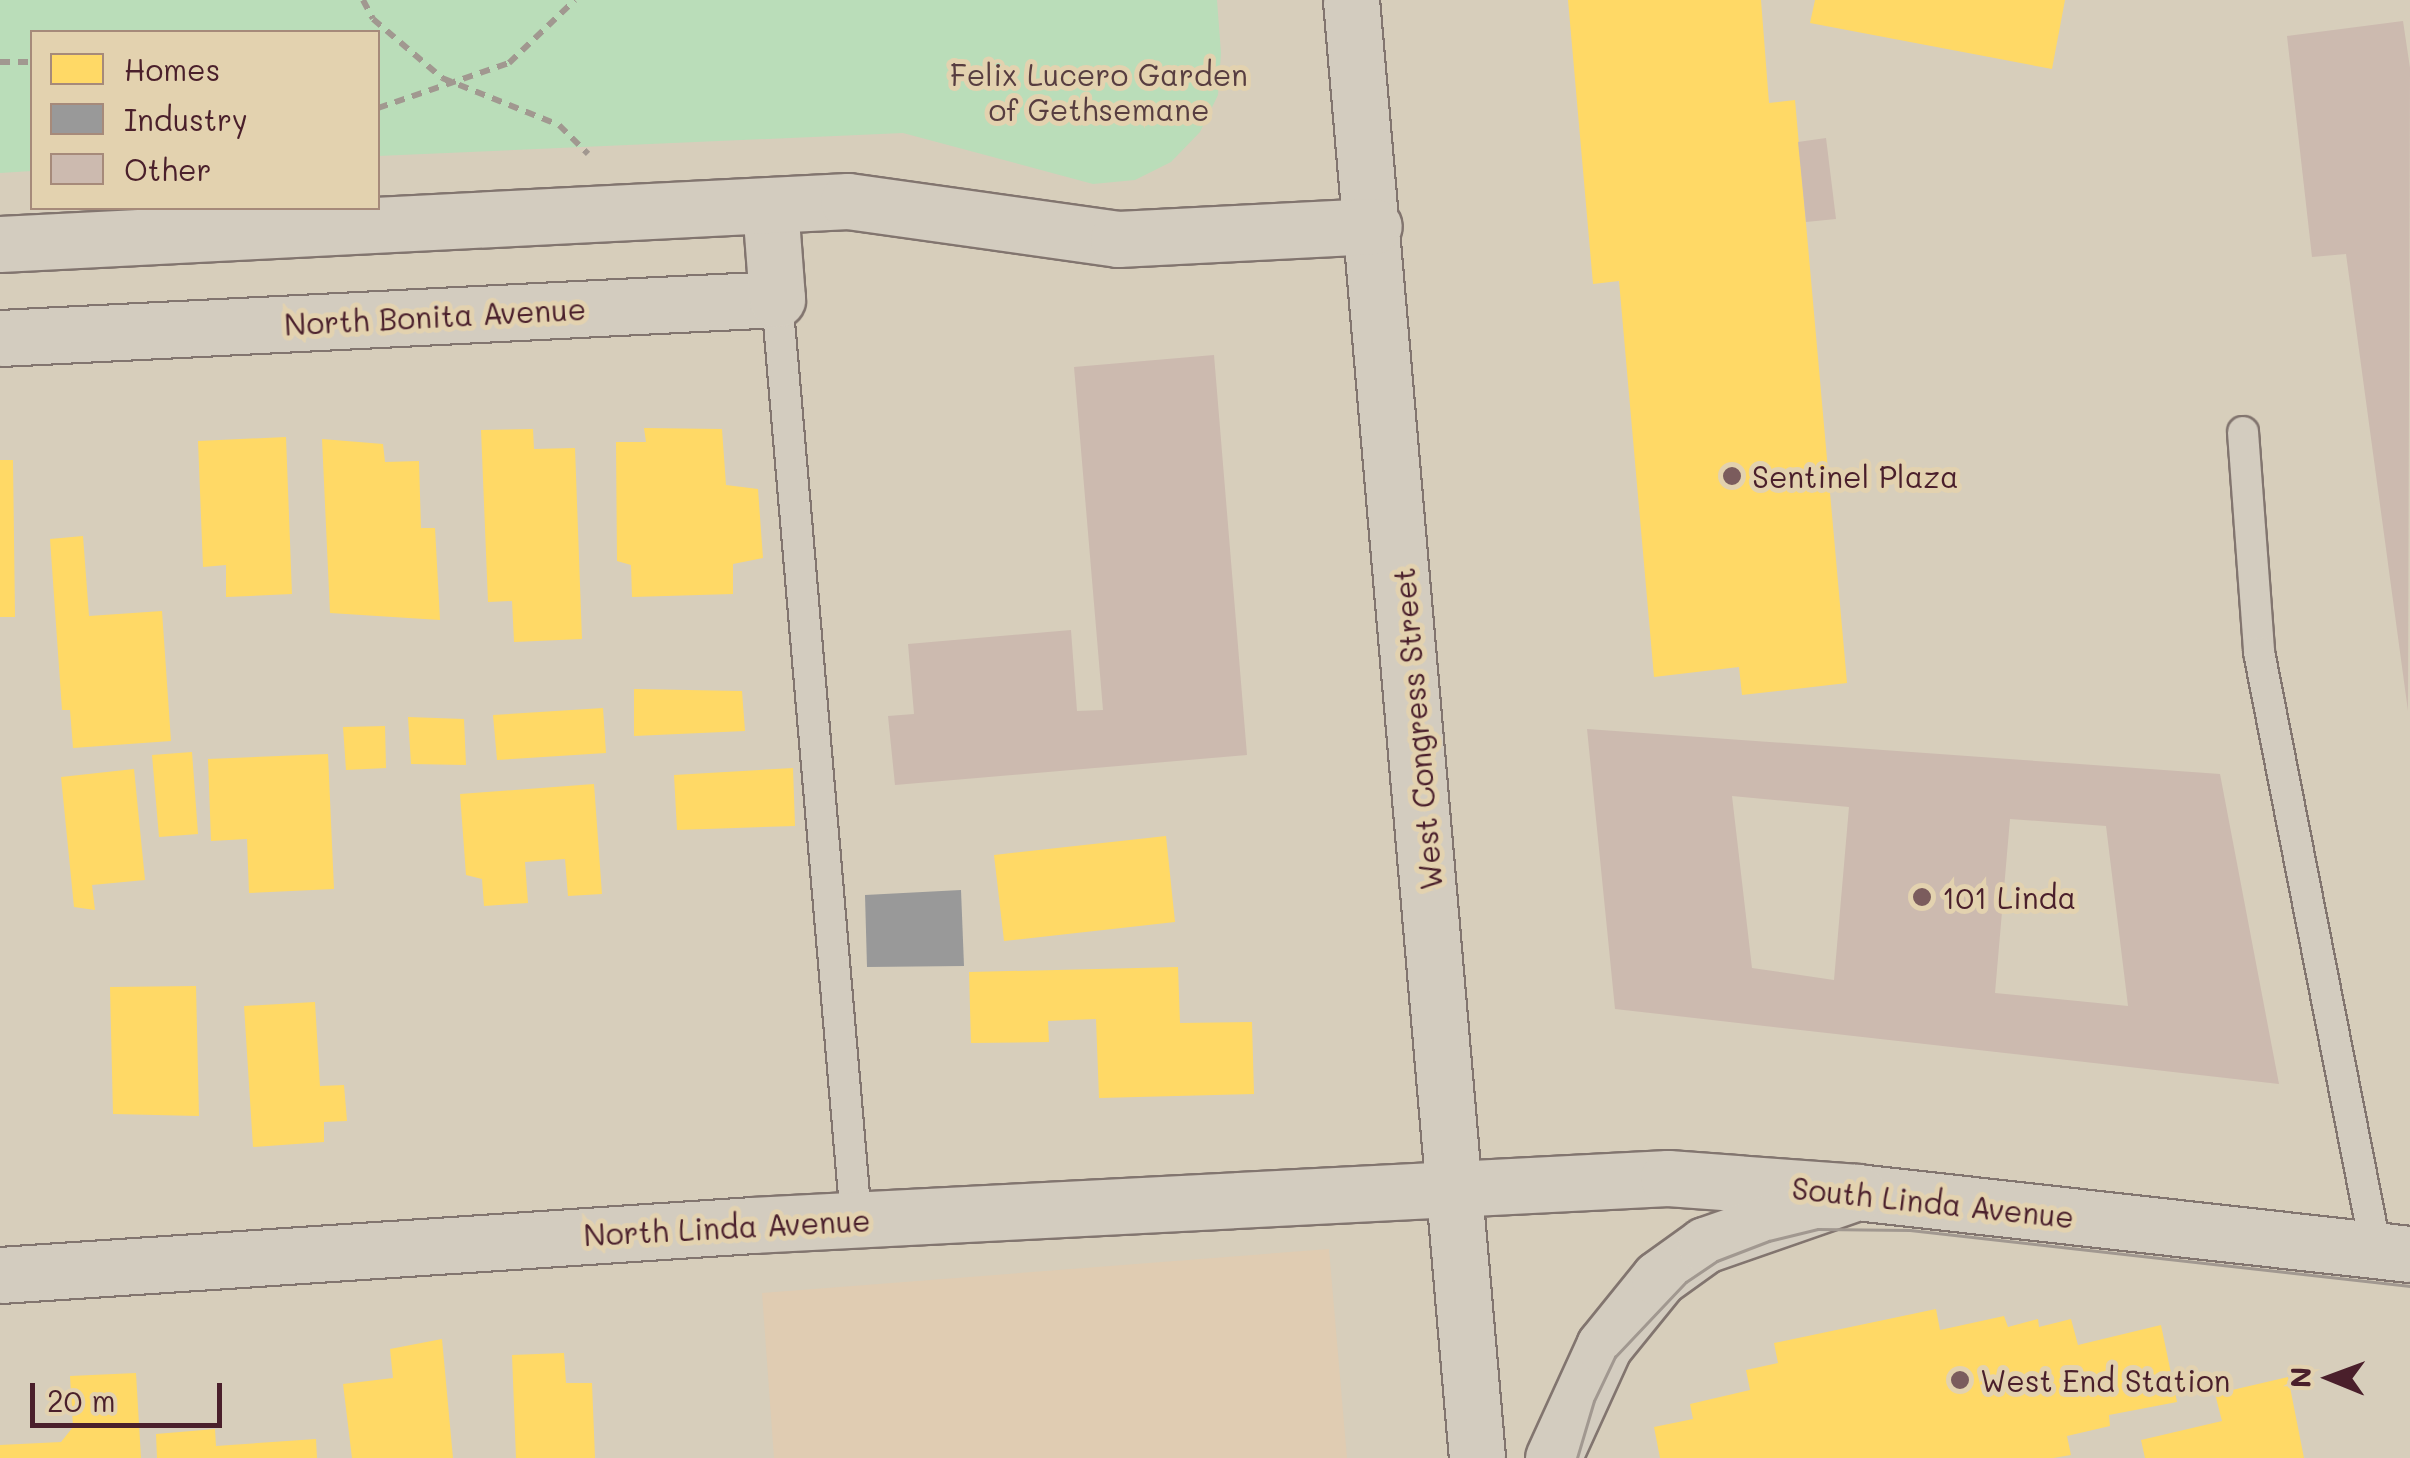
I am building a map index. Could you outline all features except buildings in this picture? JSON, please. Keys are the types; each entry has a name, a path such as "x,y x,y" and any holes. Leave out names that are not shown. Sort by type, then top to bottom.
{"street":[{"name":"West Congress Street","path":"1351,0 1374,226 1478,1458"},
{"path":"0,244 848,201 1118,239 1374,226"},
{"path":"770,205 777,299"},
{"name":"North Bonita Avenue","path":"0,338 777,299"},
{"name":"South Linda Avenue","path":"1454,1187 1668,1178 1857,1192 2393,1252"},
{"name":"North Linda Avenue","path":"0,1275 856,1219 1454,1187"},
{"path":"1552,1458 1604,1346 1658,1278 1705,1245 1857,1192"}],"lane":[{"path":"777,299 856,1219"},
{"path":"2243,432 2259,652 2393,1252"}],"path":[{"path":"364,0 372,18 442,78 559,125 592,159"},
{"path":"380,107 458,84 509,63 575,0"},
{"path":"0,62 30,62"}],"shaded area":[{"path":"1329,1249 1347,1458 774,1458 762,1293"}],"green space":[{"name":"Felix Lucero Garden of Gethsemane","path":"0,0 1217,0 1221,53 1218,95 1200,132 1171,162 1135,180 1093,184 903,133 380,156 380,30 30,30 30,171 0,173"}],"tram line":[{"path":"1577,1458 1594,1401 1615,1357 1686,1282 1717,1261 1769,1241 1818,1229 1910,1230 2410,1286"}],"place":[{"name":"Sentinel Plaza","path":"1732,476"},
{"name":"101 Linda","path":"1922,897"},
{"name":"West End Station","path":"1960,1380"}]}
